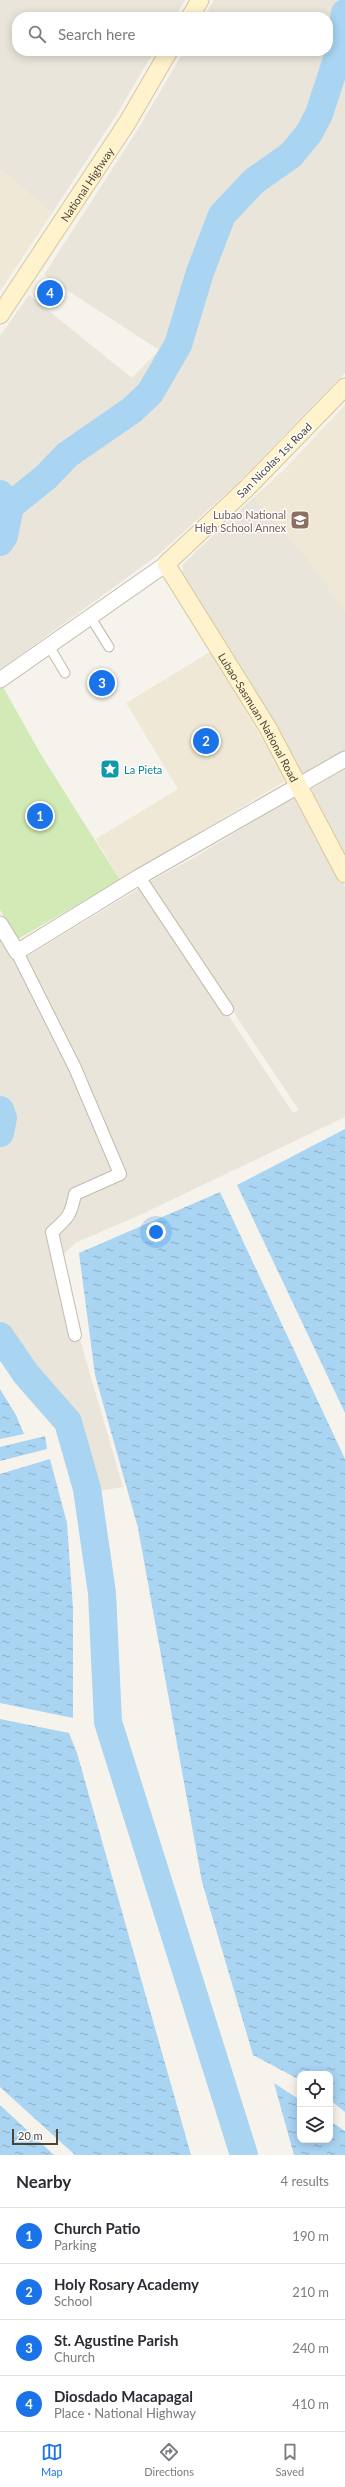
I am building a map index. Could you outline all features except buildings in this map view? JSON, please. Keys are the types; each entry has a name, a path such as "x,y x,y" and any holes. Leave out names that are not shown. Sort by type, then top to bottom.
{"main road":[{"path":"193,12 200,0"},
{"name":"National Highway","path":"0,315 128,123 166,56"},
{"name":"San Nicolas 1st Road","path":"166,564 247,488 345,387"},
{"name":"Lubao-Sasmuan National Road","path":"166,564 268,728 345,874"}],"street":[{"path":"0,680 91,618 166,564"},
{"path":"91,618 109,647"},
{"path":"50,646 65,673"},
{"path":"17,952 139,878 345,759"},
{"path":"139,878 227,1009"},
{"path":"0,924 17,952 75,1068 120,1174 75,1194 72,1212 66,1220 52,1232 75,1335"}],"shaded area":[{"path":"0,0 185,0 178,12 12,12 12,56 151,56 117,114 52,213 0,169"},
{"path":"214,0 343,0 335,23 333,55 333,12 207,12"},
{"path":"181,56 333,56 303,129 285,148 250,173 218,212 193,270 174,343 146,391 129,407 64,452 11,497 0,488 0,336 29,295 132,378 159,350 44,275 138,129"},
{"path":"345,57 345,373 240,481 158,555 0,670 0,549 7,538 13,511 70,458 135,413 153,396 182,347 203,278 230,217 258,187 296,160 313,140 326,113"},
{"path":"0,169 52,213 0,291"},
{"path":"345,405 345,612 313,565 254,497 283,471"},
{"path":"254,497 313,565 345,612 345,752 302,777 182,579 183,564"},
{"path":"210,652 287,780 120,880 96,839 178,789 126,703"},
{"path":"345,768 345,859 309,790"},
{"path":"298,794 345,887 345,1117 140,1215 75,1243 60,1258 55,1234 78,1196 124,1177 80,1067 26,957 143,886 293,1113 299,1110 147,883 195,857"},
{"path":"0,935 28,977 118,1172 73,1192 69,1210 48,1230 123,1487 98,1491 76,1418 32,1367 0,1321 0,1146 5,1119 0,1095"}],"green space":[{"path":"3,687 40,753 120,880 18,939 0,910 0,689"}],"water":[{"path":"345,1129 345,1413 237,1185"},
{"path":"220,1192 345,1459 345,2112 333,2102 333,2071 297,2071 297,2078 253,2055 202,1882 138,1528 95,1375 79,1253"},
{"path":"0,1389 16,1415 24,1434 0,1439"},
{"path":"45,1436 47,1449 0,1461 0,1447"},
{"path":"50,1459 67,1523 73,1608 73,1718 0,1703 0,1474"},
{"path":"0,1719 69,1733 77,1753 191,2155 75,2155 0,2087"},
{"path":"274,2083 297,2098 297,2143 333,2143 333,2123 345,2131 345,2155 294,2155"},
{"path":"0,2105 54,2155 0,2155"}],"waterway":[{"path":"10,506 46,477 67,455 132,410 150,393 178,345 200,272 222,215 254,181 291,155 309,133 319,114 338,56 345,13"},
{"path":"0,494 10,506 4,536 0,542"},
{"path":"0,1110 3,1118 0,1133"},
{"path":"0,1336 26,1374 68,1422 87,1489 102,1593 108,1722 244,2155"}],"place":[{"name":"Diosdado Macapagal","path":"50,293"},
{"name":"Lubao National High School Annex","path":"300,520"},
{"name":"St. Agustine Parish","path":"102,683"},
{"name":"Holy Rosary Academy","path":"206,741"},
{"name":"La Pieta","path":"110,769"},
{"name":"Church Patio","path":"40,816"}]}
